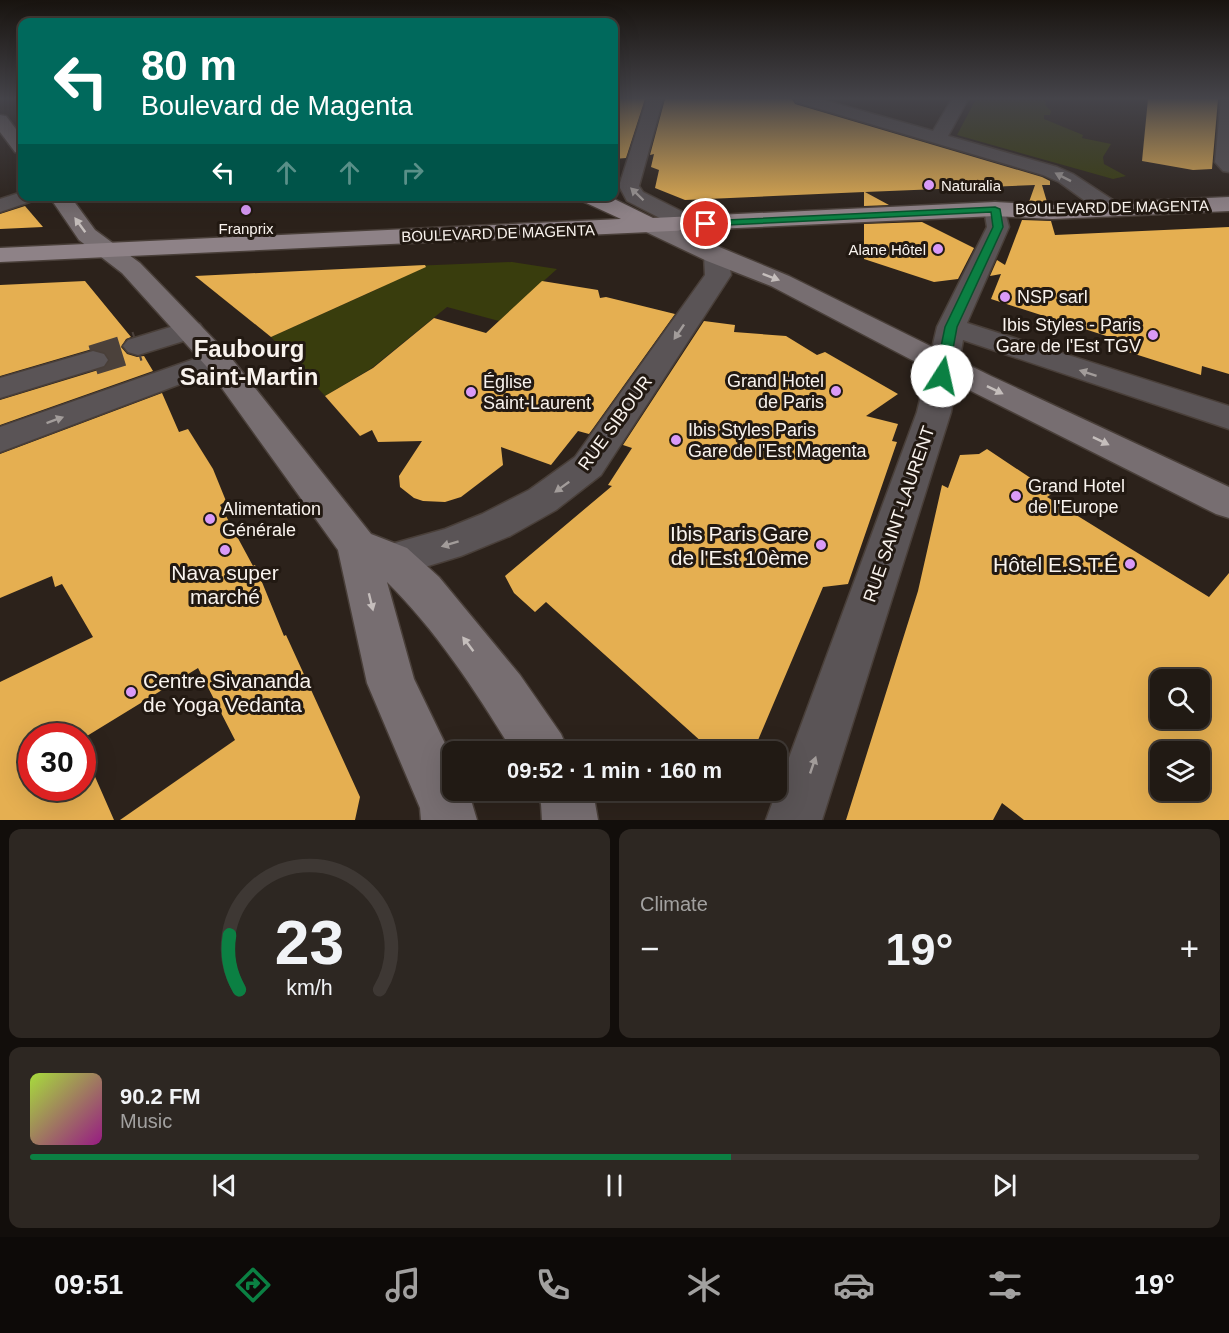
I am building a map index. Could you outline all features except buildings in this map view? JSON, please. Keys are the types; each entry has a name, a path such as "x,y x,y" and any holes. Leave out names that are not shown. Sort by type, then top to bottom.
{"main road":[{"name":"BOULEVARD DE MAGENTA","path":"0,255 691,225 995,209 1052,212 1103,203 1229,191"},
{"path":"63,201 87,235 130,268 217,360 374,552 424,590 503,691 536,741"},
{"path":"600,201 716,256 947,346 1229,504"},
{"name":"BOULEVARD DE MAGENTA","path":"1103,203 1229,204"},
{"path":"374,552 391,683 447,807 449,820"},
{"path":"567,801 570,820"}],"street":[{"path":"639,137 624,172 629,186 635,196 691,225"},
{"path":"1226,137 1224,162 1229,167"},
{"path":"938,138 1050,171 1066,178 1103,203"},
{"path":"0,206 18,200"},
{"name":"RUE SAINT-LAURENT","path":"794,820 934,412 947,346 998,227 995,209"},
{"name":"RUE SIBOUR","path":"374,552 452,545 504,523 563,488 588,466 718,275 719,267 716,256"},
{"path":"138,346 190,330"},
{"path":"947,346 1229,418"},
{"path":"0,388 93,360"},
{"path":"0,440 217,360"}],"green space":[{"path":"965,137 1082,137 1111,144 1103,157 1104,164 1126,176 1113,179"},
{"path":"512,262 557,269 499,321 447,307 372,368 325,396 271,337 380,288 386,267"}],"tunnel":[{"path":"93,360 138,346"}],"place":[{"name":"Naturalia","path":"929,185"},
{"name":"Franprix","path":"246,210"},
{"name":"Alane Hôtel","path":"938,249"},
{"name":"NSP sarl","path":"1005,297"},
{"name":"Ibis Styles - Paris Gare de l'Est TGV","path":"1153,335"},
{"name":"Grand Hotel de Paris","path":"836,391"},
{"name":"Église Saint-Laurent","path":"471,392"},
{"name":"Ibis Styles Paris Gare de l'Est Magenta","path":"676,440"},
{"name":"Grand Hotel de l'Europe","path":"1016,496"},
{"name":"Alimentation Générale","path":"210,519"},
{"name":"Ibis Paris Gare de l'Est 10ème","path":"821,545"},
{"name":"Nava super marché","path":"225,550"},
{"name":"Hôtel E.S.T.É","path":"1130,564"},
{"name":"Centre Sivananda de Yoga Vedanta","path":"131,692"}],"district":[{"name":"Faubourg Saint-Martin","path":"249,362"}],"route":[{"path":"706,224 995,209 998,227 951,327 942,376"}]}
